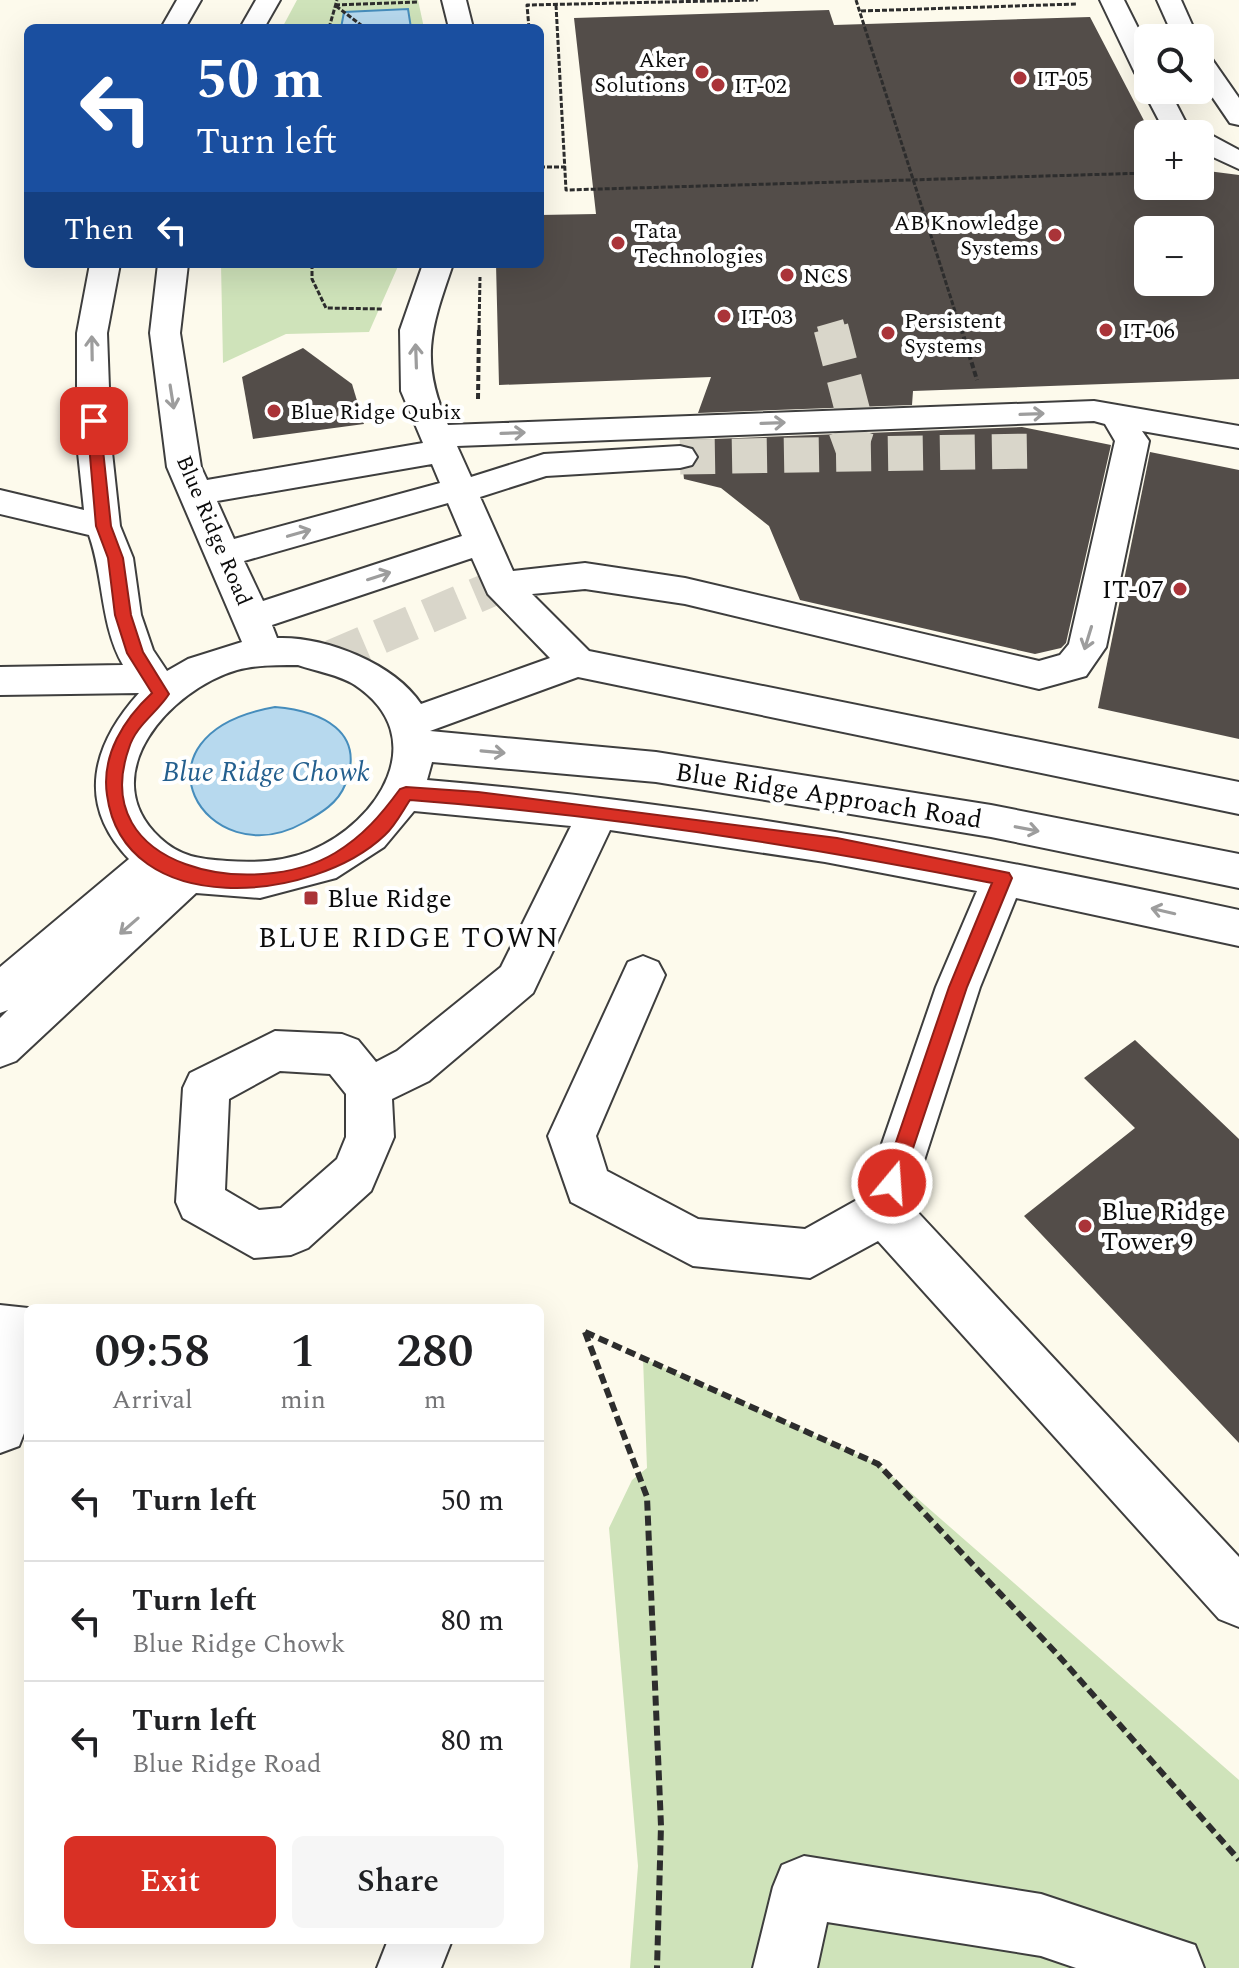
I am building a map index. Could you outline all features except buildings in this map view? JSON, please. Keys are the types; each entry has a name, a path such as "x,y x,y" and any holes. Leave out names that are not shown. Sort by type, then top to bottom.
{"street":[{"path":"175,24 189,0"},
{"path":"254,24 268,0"},
{"path":"454,0 460,24"},
{"path":"1112,0 1134,45"},
{"path":"1169,0 1180,24"},
{"path":"1214,80 1239,117"},
{"path":"1214,148 1239,161"},
{"path":"104,268 92,333 94,443 103,526 115,558 123,615 135,653 156,686"},
{"name":"Blue Ridge Road","path":"173,268 165,333 170,387 184,467 258,635"},
{"path":"437,268 415,330 417,391 501,585 577,663 1239,798"},
{"path":"196,493 438,444 1094,411 1239,437"},
{"path":"1117,416 1239,414"},
{"path":"501,585 585,576 685,591 1039,675 1073,666 1087,647 1132,441 1117,416"},
{"path":"224,554 544,465 680,457"},
{"path":"0,502 103,526"},
{"path":"0,681 156,686 227,659 258,635 482,542"},
{"path":"156,686 122,744 113,777 118,811 135,841 173,867 238,883 290,878 339,859 380,830 406,794 414,770 413,734 391,691 365,671 332,657 299,651 258,635"},
{"path":"413,734 577,663"},
{"name":"Blue Ridge Approach Road","path":"413,734 656,767 991,821 1239,871"},
{"name":"Blue Ridge Approach Road","path":"406,794 837,845 1239,928"},
{"path":"369,1088 413,1066 517,980 597,815"},
{"path":"0,994 173,867"},
{"path":"0,1047 92,959 173,867"},
{"path":"643,975 572,1136 588,1186 693,1242 810,1254 883,1211 958,987 1003,878"},
{"path":"275,1051 342,1054 369,1088 370,1137 354,1175 291,1231 254,1234 200,1202 206,1088 275,1051"},
{"path":"883,1211 972,1304 1239,1599"},
{"path":"0,1331 24,1334"},
{"path":"0,1427 24,1362"},
{"path":"785,1968 804,1887 1041,1925 1172,1968"},
{"path":"409,1968 418,1944"}],"path":[{"path":"336,3 454,0"},
{"path":"529,24 527,5 758,0"},
{"path":"856,0 988,415"},
{"path":"330,24 336,3"},
{"path":"336,3 360,24"},
{"path":"861,11 1080,4"},
{"path":"556,5 566,190 1134,173"},
{"path":"544,167 565,167"},
{"path":"312,268 312,279 326,308 422,310"},
{"path":"657,1968 661,1826 647,1497 585,1332 878,1464 1058,1655 1239,1860"}],"green space":[{"path":"297,0 418,0 423,24 284,24"},
{"path":"221,268 397,268 369,332 286,334 223,363"},
{"path":"643,1358 878,1464 1239,1780 1239,1968 630,1968 638,1866 609,1528 632,1480 647,1468"}],"water":[{"path":"408,9 410,24 342,24 344,12"},
{"name":"Blue Ridge Chowk","path":"275,707 308,713 336,727 350,751 345,785 333,802 305,822 269,835 236,832 211,818 195,796 190,770 201,744 228,722"}],"tunnel":[{"path":"830,323 832,330"},
{"path":"831,328 857,428 851,446 832,453"},
{"path":"680,457 1036,451"},
{"path":"332,657 501,585"}],"place":[{"name":"Aker Solutions","path":"702,72"},
{"name":"IT-05","path":"1020,78"},
{"name":"IT-02","path":"718,85"},
{"name":"AB Knowledge Systems","path":"1055,235"},
{"name":"Tata Technologies","path":"618,243"},
{"name":"NCS","path":"787,275"},
{"name":"IT-03","path":"724,316"},
{"name":"IT-06","path":"1106,330"},
{"name":"Persistent Systems","path":"888,333"},
{"name":"Blue Ridge Qubix","path":"274,411"},
{"name":"IT-07","path":"1180,589"},
{"name":"Blue Ridge","path":"311,898"},
{"name":"Blue Ridge Tower 9","path":"1085,1226"}],"district":[{"name":"BLUE RIDGE TOWN","path":"409,937"}],"route":[{"path":"94,421 103,526 115,558 123,615 135,653 161,694 142,712 122,744 113,777 118,811 135,841 157,860 188,874 238,883 290,878 339,859 380,830 406,794 478,799 837,845 1003,878 958,987 892,1183"}]}
